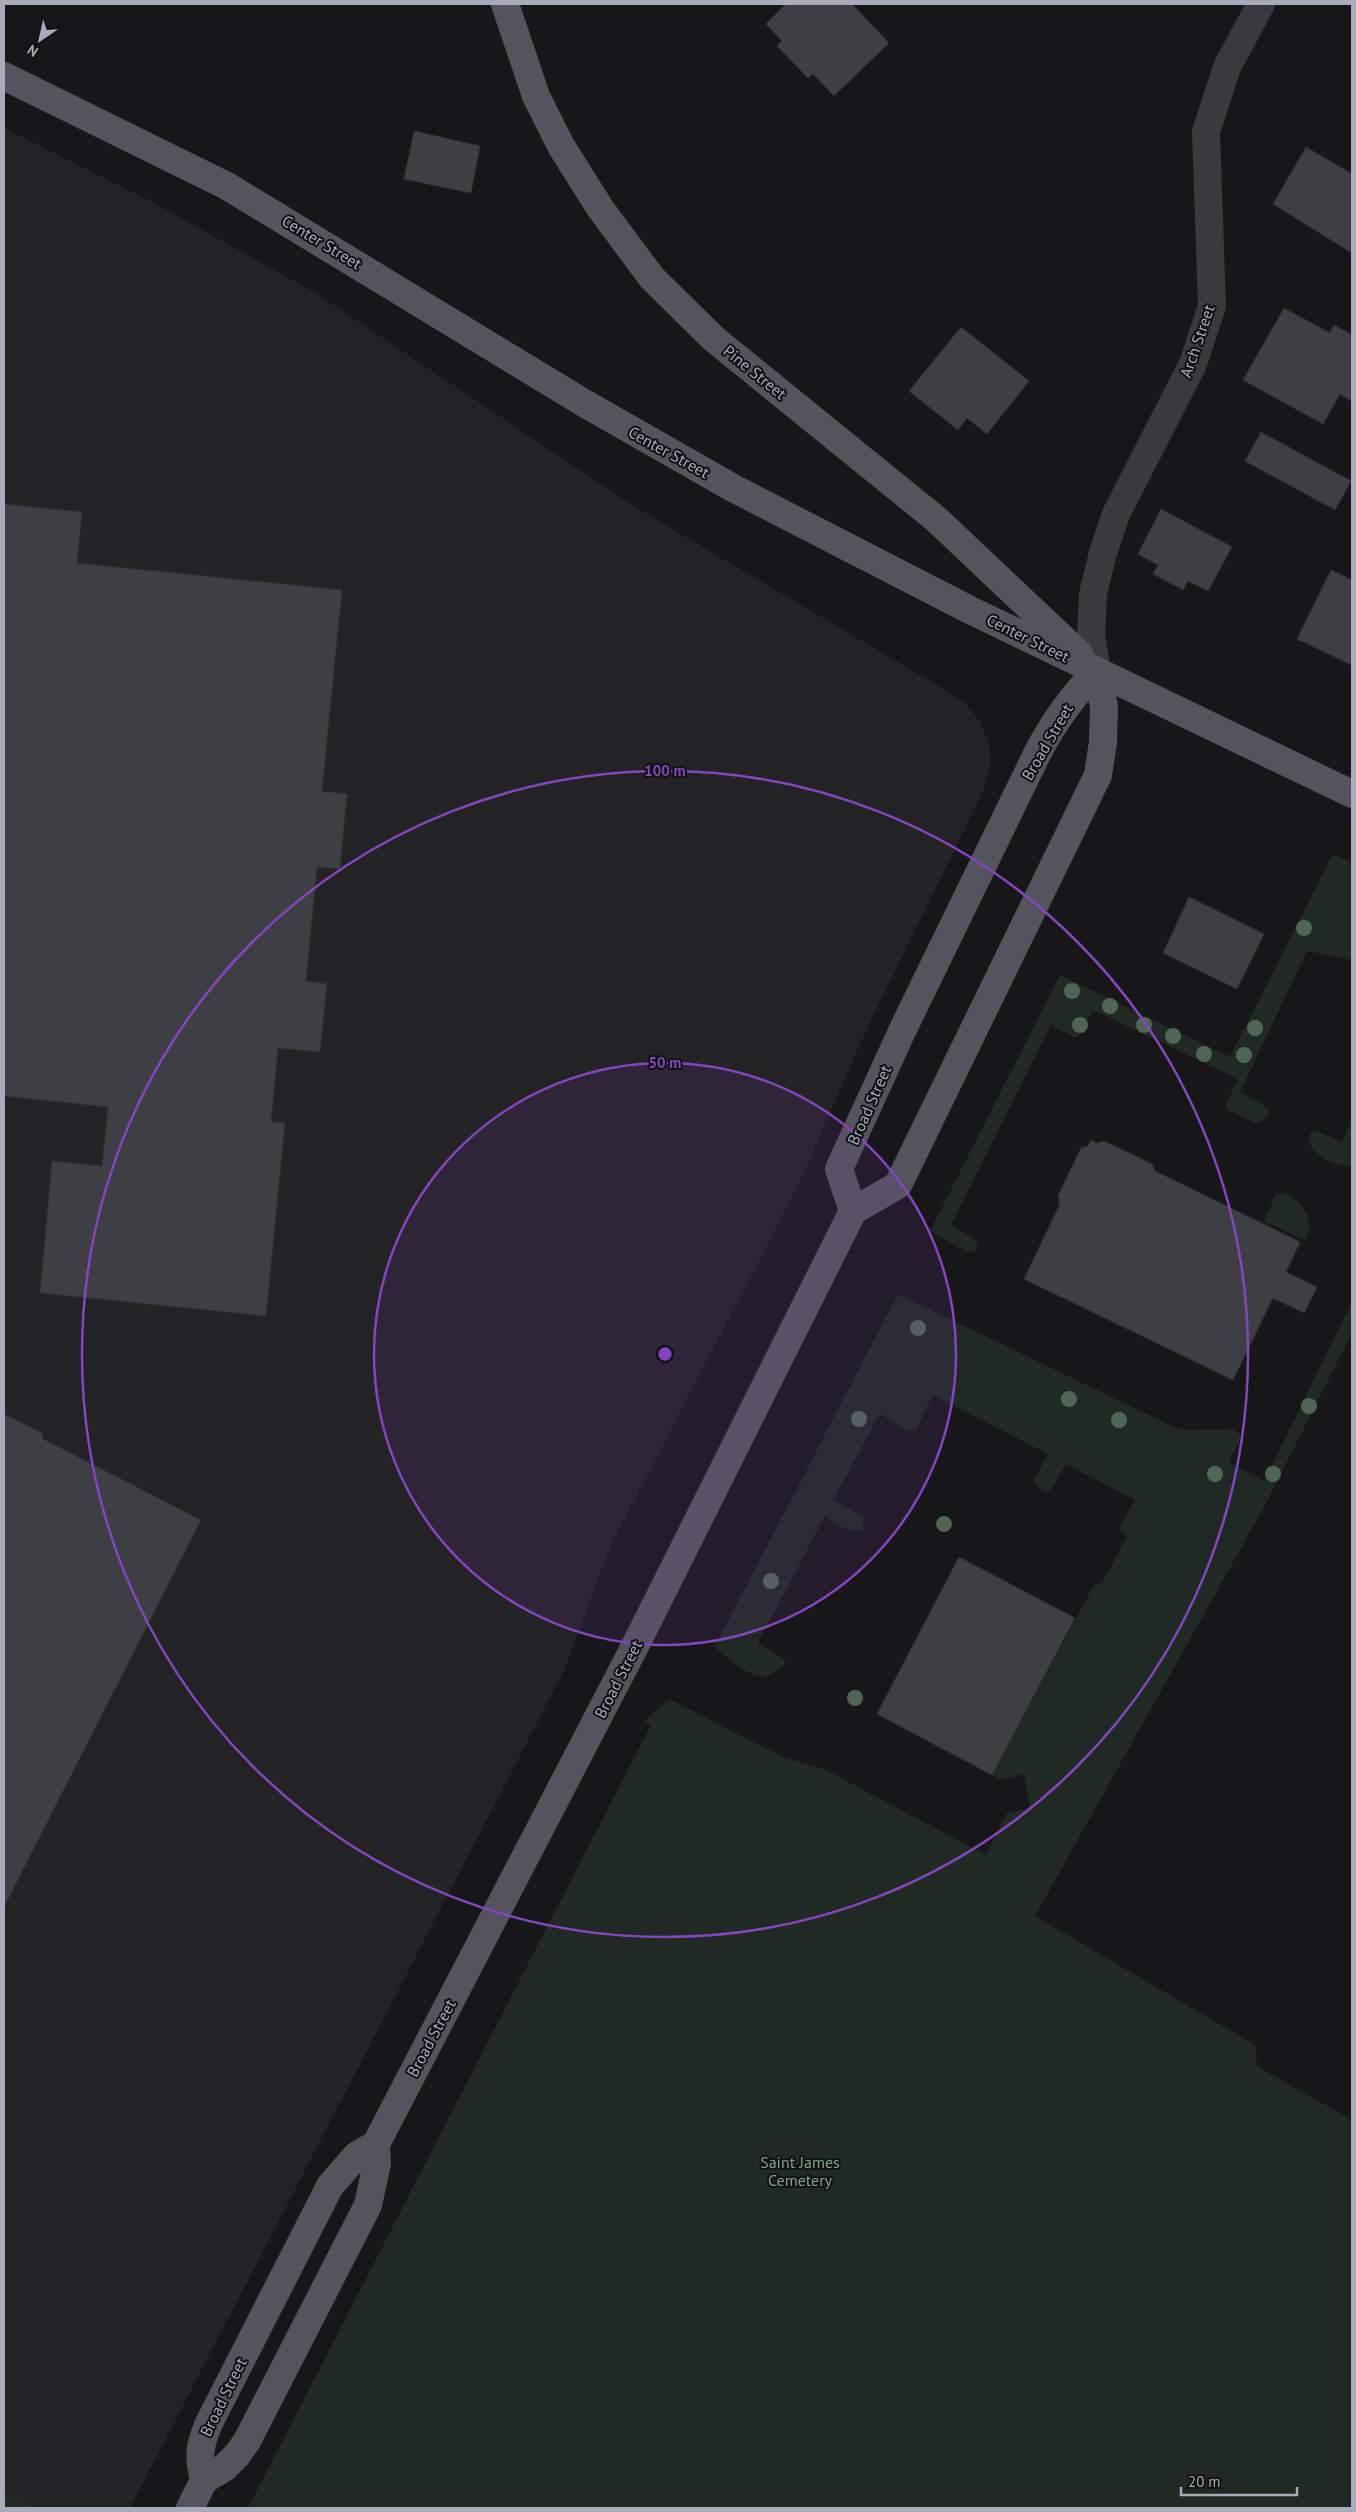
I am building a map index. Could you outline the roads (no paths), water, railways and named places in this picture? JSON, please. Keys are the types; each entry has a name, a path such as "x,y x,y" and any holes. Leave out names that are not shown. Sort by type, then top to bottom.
{"main road":[{"name":"Pine Street","path":"505,4 531,82 561,146 600,208 652,278 714,339 936,519 1097,671"},
{"name":"Center Street","path":"4,76 227,186 584,403 732,488 910,581 1352,794"},
{"path":"853,1212 898,1185 1098,775 1103,742 1104,707 1097,671"},
{"name":"Broad Street","path":"190,2508 204,2480 230,2462 247,2441 368,2205 374,2182 376,2144 634,1648 853,1212 840,1170 903,1029 1041,747 1075,694 1097,671"},
{"name":"Broad Street","path":"204,2480 199,2459 208,2423 330,2186 357,2155 376,2144"}],"street":[{"name":"Arch Street","path":"1097,671 1091,635 1093,594 1103,553 1116,514 1193,364 1212,306 1206,132 1227,66 1261,4"}],"park label":[{"name":"Saint James Cemetery","path":"800,2171"}]}
